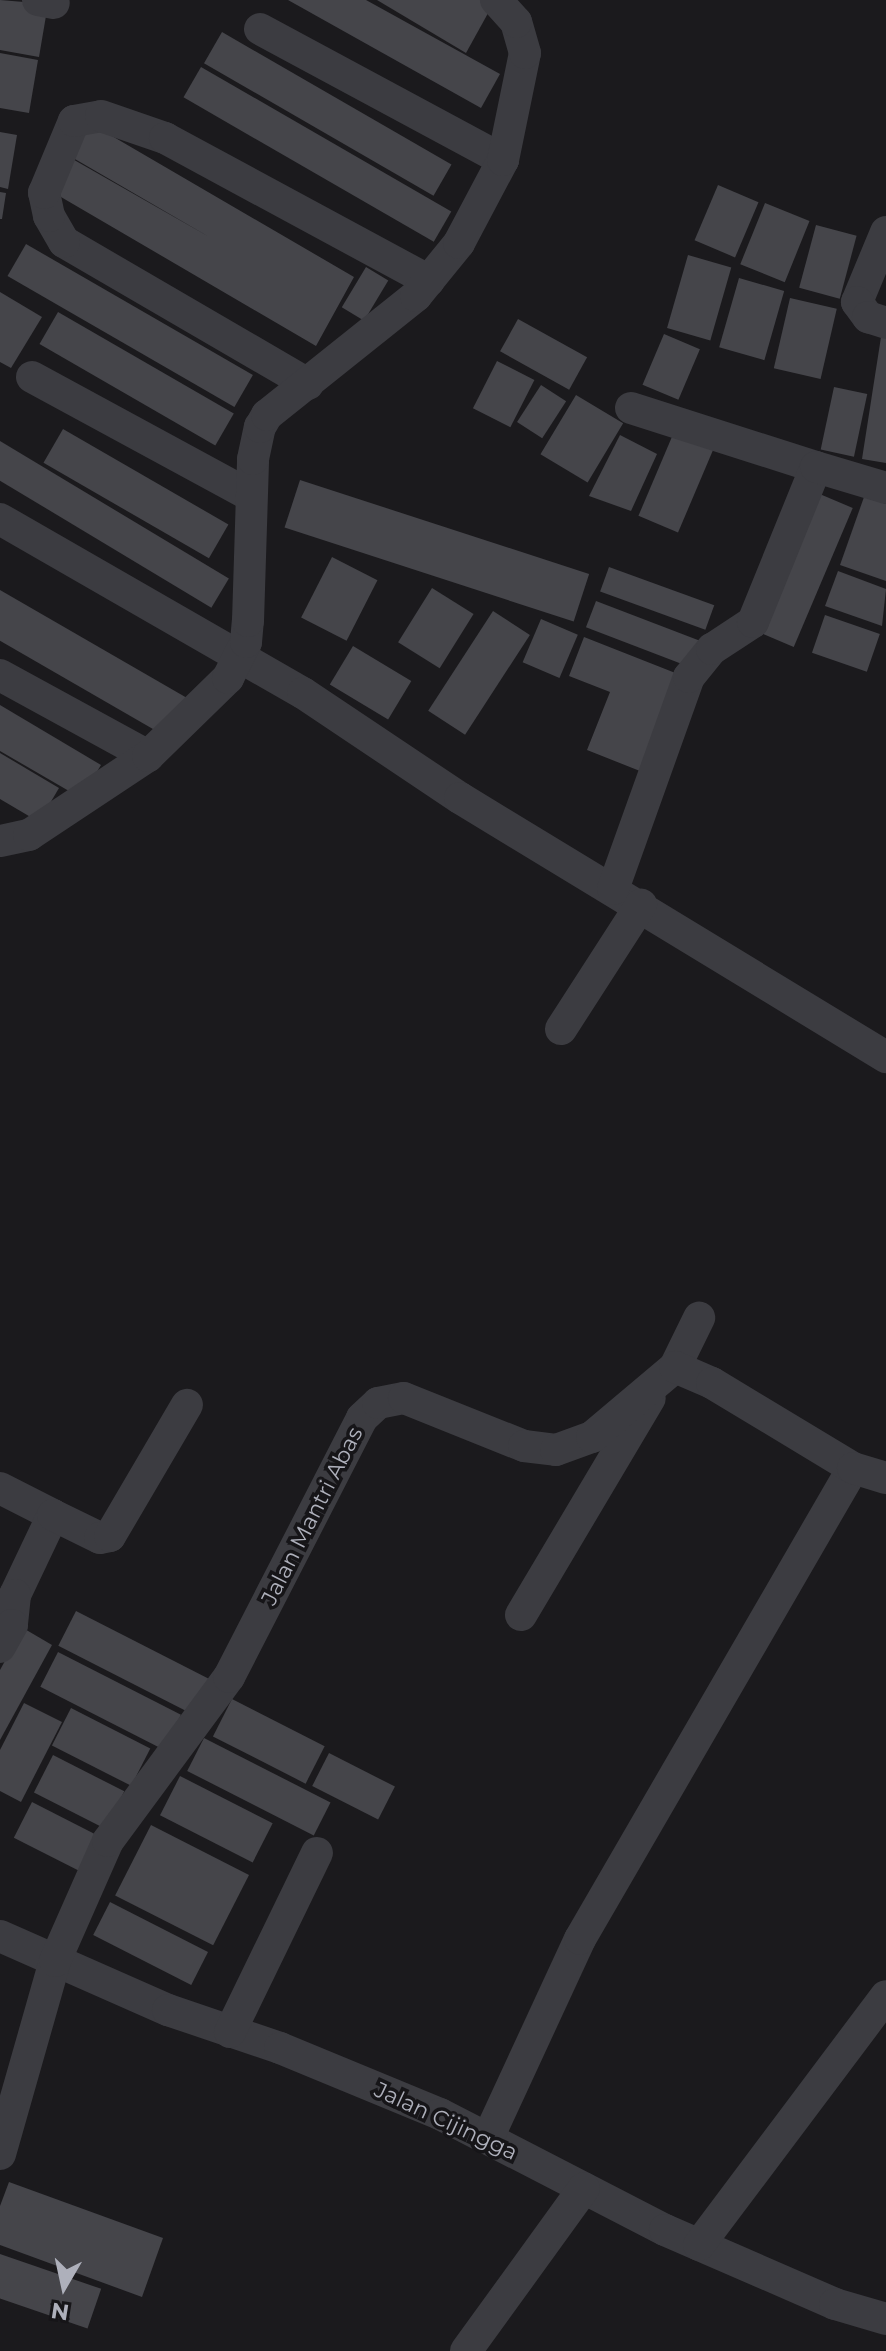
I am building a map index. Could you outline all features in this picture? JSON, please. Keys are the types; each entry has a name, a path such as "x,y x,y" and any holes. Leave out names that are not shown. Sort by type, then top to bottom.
{"street":[{"path":"0,841 29,835 148,756 228,678 240,655 248,621 251,496 260,427 429,281 459,243 503,160 525,53 520,30 502,2"},
{"path":"260,29 503,160"},
{"path":"308,384 64,242 49,216 44,193 74,121 101,116 165,138 429,281"},
{"path":"886,232 857,302 868,317 886,323"},
{"path":"32,377 251,496"},
{"path":"631,408 886,488"},
{"path":"613,889 689,677 712,649 753,622 816,467"},
{"path":"0,519 240,655 460,798 641,905 886,1057"},
{"path":"0,675 148,756"},
{"path":"561,1029 641,905"},
{"path":"521,1615 699,1318"},
{"path":"666,1377 712,1383 853,1468 886,1478"},
{"name":"Jalan Mantri Abas","path":"0,2154 55,1961 108,1841 229,1677 369,1410 404,1398 524,1446 556,1450 578,1445 666,1377"},
{"path":"0,1488 100,1538 110,1536 187,1405"},
{"path":"488,2138 580,1939 853,1468"},
{"path":"0,1647 12,1625 15,1595 53,1515"},
{"path":"230,2032 317,1853"},
{"name":"Jalan Cijingga","path":"0,1936 488,2138 699,2245 835,2304 886,2319"},
{"path":"699,2245 886,1996"},
{"path":"466,2351 584,2188"}],"building":[{"path":"0,0 48,4 39,57 0,50"},
{"path":"288,0 366,0 500,74 481,108"},
{"path":"377,0 482,0 492,6 466,53"},
{"path":"222,32 451,164 433,196 204,63"},
{"path":"0,53 38,60 29,113 0,108"},
{"path":"201,67 451,212 434,242 184,97"},
{"path":"88,122 354,277 316,346 49,190 69,157 211,238 68,155"},
{"path":"0,132 17,135 8,189 0,187"},
{"path":"718,185 759,202 735,257 695,240"},
{"path":"0,192 6,193 2,219 0,219"},
{"path":"765,203 810,221 785,282 740,264"},
{"path":"816,225 857,236 840,299 799,288"},
{"path":"26,244 253,375 234,407 8,276"},
{"path":"688,255 731,267 710,340 667,328"},
{"path":"366,267 388,280 364,321 342,307"},
{"path":"739,278 784,291 764,360 719,347"},
{"path":"0,292 42,317 11,368 0,362"},
{"path":"790,298 837,309 821,379 774,368"},
{"path":"58,312 234,414 215,446 40,344"},
{"path":"518,319 587,357 569,390 500,351"},
{"path":"664,334 700,349 678,400 643,385"},
{"path":"881,337 886,338 886,463 862,459"},
{"path":"497,361 534,380 510,427 473,408"},
{"path":"541,385 566,401 542,438 517,422"},
{"path":"834,387 867,394 854,457 821,450"},
{"path":"576,395 623,423 588,482 540,454"},
{"path":"63,429 228,524 209,558 44,463"},
{"path":"674,432 714,449 678,533 638,516"},
{"path":"620,435 657,454 631,511 589,496"},
{"path":"0,441 229,579 211,608 0,481"},
{"path":"300,480 589,574 574,621 285,528"},
{"path":"815,492 853,508 794,647 756,631"},
{"path":"864,497 886,504 886,581 840,565"},
{"path":"332,557 377,580 347,641 301,618"},
{"path":"609,567 714,605 705,630 600,591"},
{"path":"838,571 886,589 882,626 825,606"},
{"path":"432,588 474,614 440,668 398,642"},
{"path":"0,590 187,698 165,736 0,641"},
{"path":"596,601 702,642 692,668 586,627"},
{"path":"493,611 530,635 465,735 428,711"},
{"path":"825,615 880,634 867,672 812,653"},
{"path":"541,619 578,635 559,678 523,662"},
{"path":"584,637 683,676 645,773 587,750 610,692 569,676"},
{"path":"353,646 411,681 388,720 330,685"},
{"path":"0,705 101,765 81,798 0,751"},
{"path":"0,753 59,788 39,822 0,799"},
{"path":"76,1611 209,1679 191,1713 58,1646"},
{"path":"23,1628 52,1645 0,1740 0,1670"},
{"path":"58,1652 181,1715 163,1749 40,1687"},
{"path":"232,1699 325,1746 306,1784 213,1736"},
{"path":"24,1703 62,1722 21,1802 0,1791 0,1750"},
{"path":"71,1708 150,1748 131,1786 52,1745"},
{"path":"204,1738 331,1802 314,1835 187,1771"},
{"path":"329,1753 395,1787 378,1820 312,1786"},
{"path":"53,1755 124,1791 105,1829 34,1792"},
{"path":"180,1776 273,1823 253,1862 160,1815"},
{"path":"32,1802 101,1837 82,1873 14,1838"},
{"path":"151,1825 249,1875 213,1945 115,1895"},
{"path":"110,1902 208,1952 191,1985 93,1935"},
{"path":"9,2182 163,2238 142,2297 0,2245 0,2206"},
{"path":"0,2254 101,2289 87,2329 0,2298"}]}
